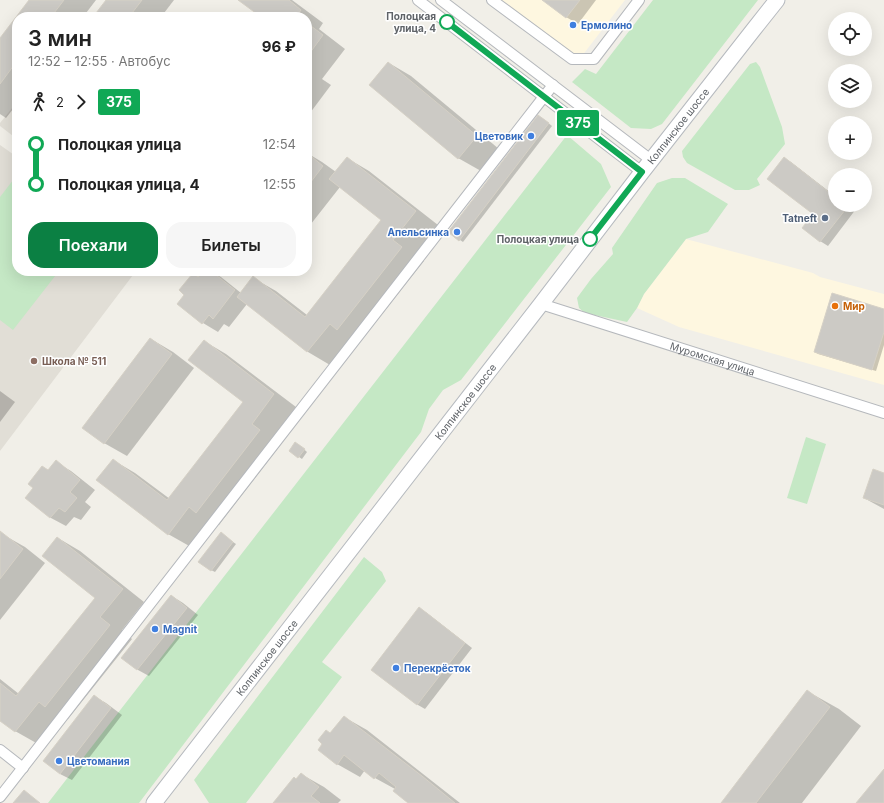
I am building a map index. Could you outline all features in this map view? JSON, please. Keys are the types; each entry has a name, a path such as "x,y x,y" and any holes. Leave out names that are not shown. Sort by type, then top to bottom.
{"main road":[{"name":"Колпинское шоссе","path":"154,803 651,160 777,0"}],"street":[{"path":"418,0 642,172"},
{"path":"441,0 651,160"},
{"path":"492,0 572,59 594,59 639,0"},
{"path":"0,797 553,85"},
{"name":"Муромская улица","path":"541,304 884,413"},
{"path":"0,750 23,768"}],"shaded area":[{"path":"488,0 625,0 575,65"},
{"path":"12,108 12,135 0,126 0,123"},
{"name":"Школа № 511","path":"0,145 12,153 12,276 132,276 0,451"},
{"path":"686,239 813,273 820,277 884,294 884,385 679,327 637,308 644,294"}],"green space":[{"path":"653,0 758,0 662,124 651,129 631,128 572,82 585,69 596,74"},
{"path":"756,62 760,67 782,127 785,144 757,179 760,185 749,190 735,190 687,163 683,157 682,151 750,64"},
{"path":"567,135 601,164 611,187 461,380 443,390 429,409 421,432 139,803 48,803"},
{"path":"672,178 685,178 728,204 708,232 686,239 644,294 637,308 627,322 585,313 579,308 577,298 613,254 612,248 657,183"},
{"path":"12,181 12,276 55,276 13,330 0,320 0,197"},
{"path":"806,437 826,444 807,504 787,498"},
{"path":"364,557 382,572 386,581 322,662 342,677 246,803 209,803 194,780"}],"building":[{"path":"29,0 64,0 55,12 20,12"},
{"path":"106,0 142,0 133,12 97,12"},
{"path":"238,0 289,0 301,10 300,12 254,12"},
{"path":"542,0 580,0 566,18"},
{"path":"12,22 12,68 0,84 0,38"},
{"path":"312,27 323,35 312,50"},
{"path":"388,62 477,136 458,159 369,85"},
{"path":"538,115 549,123 459,241 448,232"},
{"path":"312,157 323,166 312,180"},
{"path":"347,157 416,211 393,240 402,247 337,330 330,324 307,352 237,297 253,276 305,317 381,220 329,179"},
{"path":"784,157 828,192 828,212 844,212 820,242 802,228 813,214 767,179"},
{"path":"191,276 217,276 235,290 213,319 209,315 202,324 177,304 184,295 179,290"},
{"path":"832,293 884,309 884,332 872,370 814,352"},
{"path":"150,338 172,354 104,444 82,428"},
{"path":"204,340 274,394 252,424 260,430 196,513 189,507 168,535 96,480 113,459 167,500 243,402 188,360"},
{"path":"295,442 305,449 298,458 289,451"},
{"path":"56,460 80,480 70,492 77,498 65,512 59,508 50,518 25,498 33,488 28,484 42,466 48,470"},
{"path":"873,469 884,473 884,505 863,498"},
{"path":"0,531 23,549 0,579"},
{"path":"221,532 233,542 211,571 198,562"},
{"path":"57,537 123,589 100,617 110,625 45,707 39,702 15,732 0,721 0,683 16,696 95,598 42,556"},
{"path":"171,595 187,608 137,670 121,658"},
{"path":"419,607 465,643 417,705 371,670"},
{"path":"807,690 830,707 756,803 721,803"},
{"path":"94,695 111,708 60,774 43,761"},
{"path":"344,716 455,803 408,803 393,791 396,787 379,773 374,779 344,755 337,765 318,750 322,744 318,740 326,730 330,733"},
{"path":"884,769 884,803 856,803"},
{"path":"301,773 319,787 311,796 320,803 273,803 294,777 296,779"},
{"path":"24,790 40,803 13,803"}],"bus line":[{"name":"375","path":"447,22 642,172 590,239"}],"place":[{"name":"Полоцкая улица, 4","path":"447,22"},
{"name":"Ермолино","path":"573,25"},
{"name":"Цветовик","path":"531,136"},
{"name":"Tatneft","path":"825,218"},
{"name":"Апельсинка","path":"457,232"},
{"name":"Полоцкая улица","path":"590,239"},
{"name":"Мир","path":"835,306"},
{"name":"Школа № 511","path":"34,361"},
{"name":"Magnit","path":"155,629"},
{"name":"Перекрёсток","path":"396,668"},
{"name":"Цветомания","path":"59,761"}]}
